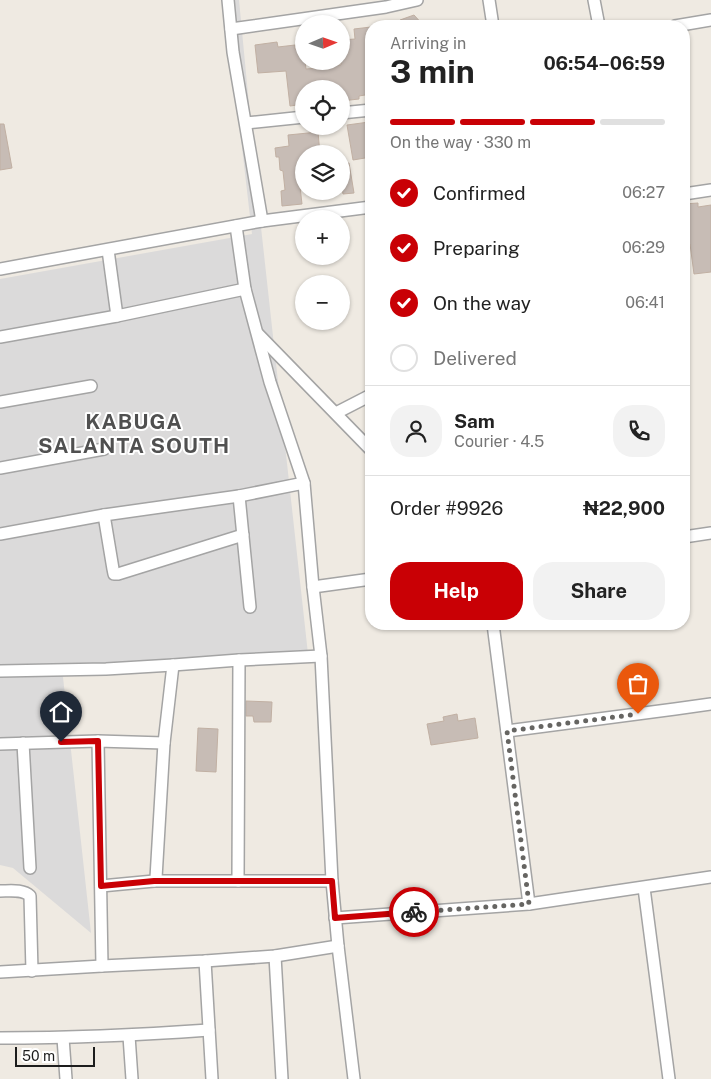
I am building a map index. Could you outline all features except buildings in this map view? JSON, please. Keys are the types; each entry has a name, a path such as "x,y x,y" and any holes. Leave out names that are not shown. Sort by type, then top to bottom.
{"street":[{"path":"228,0 233,52 262,220"},
{"path":"232,28 417,0"},
{"path":"489,0 491,20"},
{"path":"594,0 598,20"},
{"path":"690,24 711,20"},
{"path":"350,112 365,111"},
{"path":"246,123 295,118"},
{"path":"690,193 711,190"},
{"path":"0,269 262,220 365,211"},
{"path":"236,226 245,289 270,382 304,483 321,656 335,918 354,1079"},
{"path":"108,250 117,316"},
{"path":"0,336 117,316 245,289"},
{"path":"257,332 365,444"},
{"path":"0,402 91,386"},
{"path":"336,413 365,399"},
{"path":"0,468 104,449"},
{"path":"0,534 104,515 239,496 304,483"},
{"path":"239,496 250,607"},
{"path":"104,515 114,574 243,535"},
{"path":"690,536 711,533"},
{"path":"313,587 365,580"},
{"path":"494,630 529,904"},
{"path":"0,671 106,669 321,656"},
{"path":"238,881 239,660"},
{"path":"154,881 156,878 164,743 173,665"},
{"path":"507,731 711,704"},
{"path":"0,744 98,741 164,743"},
{"path":"98,741 102,966"},
{"path":"23,744 30,868"},
{"path":"335,918 529,904 711,877"},
{"path":"101,886 154,881 332,881"},
{"path":"644,888 669,1079"},
{"path":"0,891 20,891 30,896 32,971"},
{"path":"0,972 275,956 338,946"},
{"path":"275,956 282,1079"},
{"path":"205,961 212,1079"},
{"path":"0,1038 129,1036 209,1030"},
{"path":"129,1036 132,1079"},
{"path":"64,1038 66,1079"}],"shaded area":[{"path":"225,0 239,0 259,209 308,654 62,668 91,933 13,868 0,865 0,279 252,234"}],"way so far":[{"path":"414,912 529,904 507,731 638,714"}],"district":[{"name":"KABUGA SALANTA SOUTH","path":"134,433"}],"route":[{"path":"61,742 98,741 101,886 154,881 332,881 335,918 414,912"}]}
